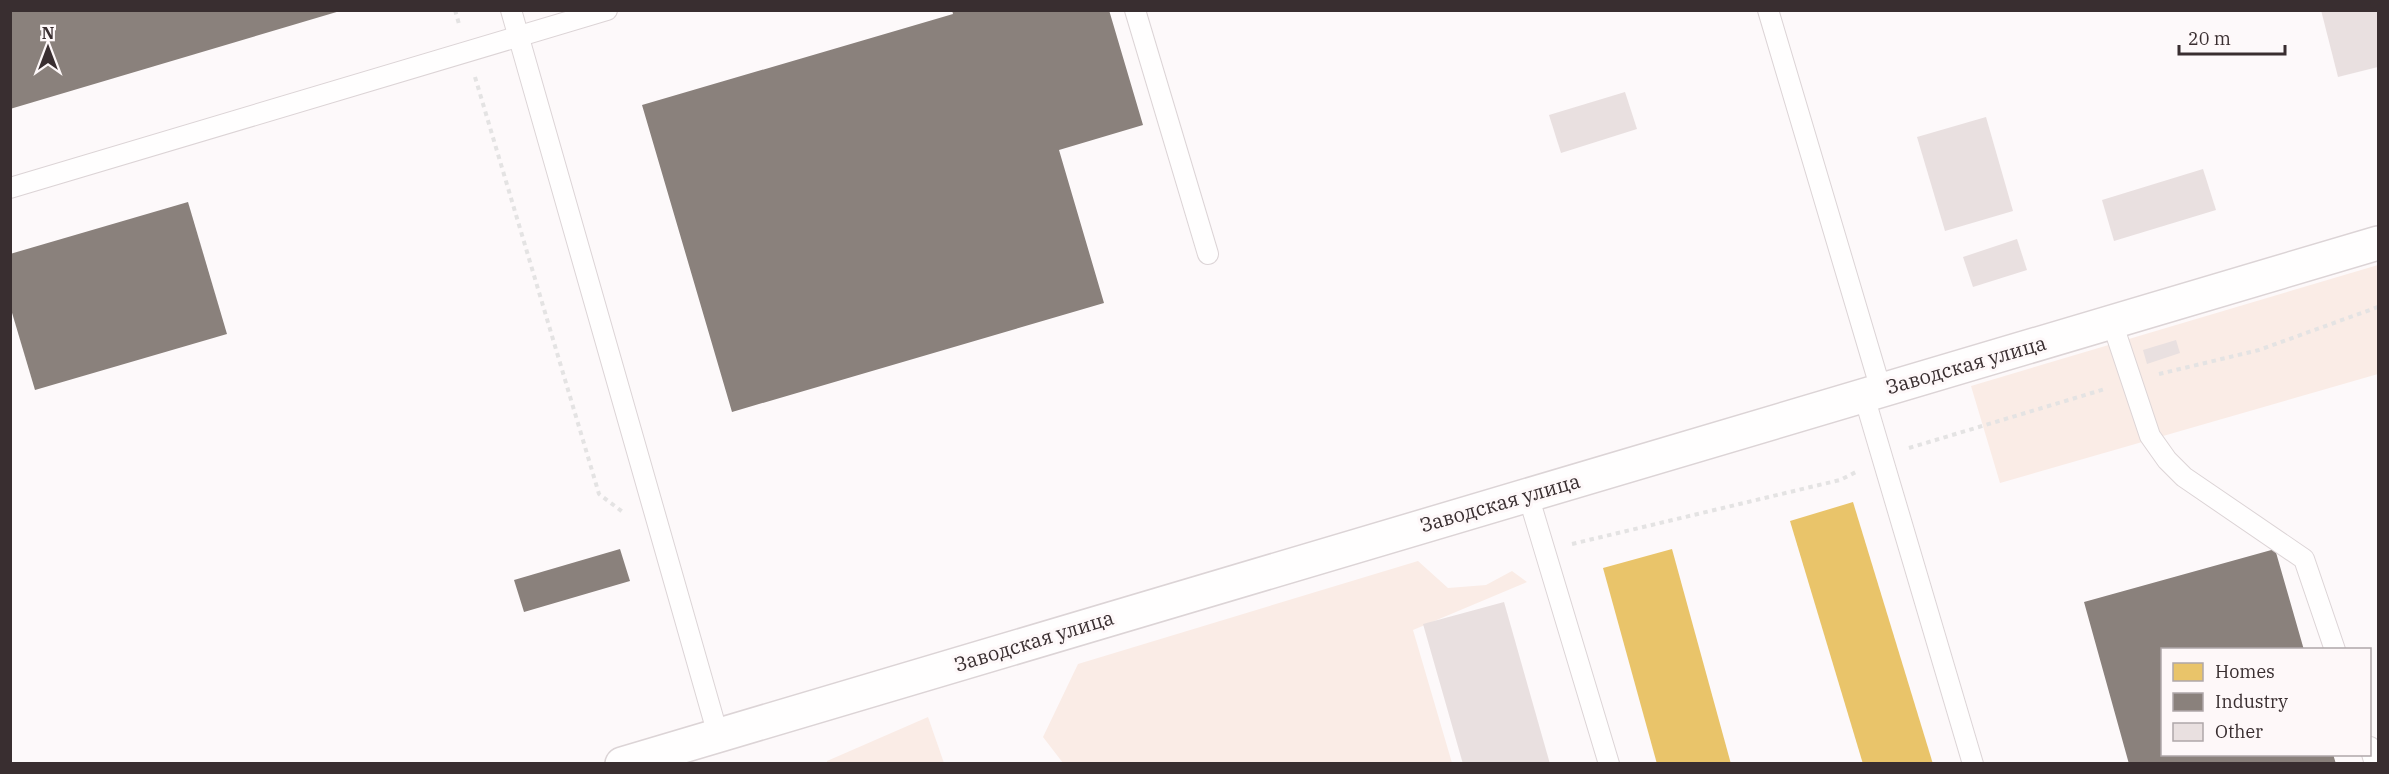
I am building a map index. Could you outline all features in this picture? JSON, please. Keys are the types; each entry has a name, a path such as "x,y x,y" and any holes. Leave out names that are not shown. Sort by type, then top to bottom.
{"street":[{"name":"Заводская улица","path":"622,764 2379,243"}],"lane":[{"path":"511,10 718,735"},
{"path":"10,188 607,10"},
{"path":"1135,10 1208,254"},
{"path":"1768,10 1873,393 1884,459 1973,764"},
{"path":"2112,322 2150,436 2167,460 2184,477 2304,559 2334,648"},
{"path":"1528,495 1609,764"}],"path":[{"path":"455,10 599,494 663,543"},
{"path":"1544,552 1840,480 1896,452 2131,381 2259,350 2379,307"}],"shaded area":[{"path":"2378,265 2378,374 2000,483 1971,386"},
{"path":"1418,561 1448,588 1486,585 1512,571 1527,582 1413,630 1452,763 1063,763 1043,737 1078,664"},
{"path":"928,717 944,763 827,763 827,761"}],"building: Homes":[{"path":"1853,502 1933,764 1863,764 1790,521"},
{"path":"1672,549 1731,764 1657,764 1603,568"}],"building: Industry":[{"path":"10,10 340,10 340,11 10,109"},
{"path":"952,10 1109,10 1143,125 1059,150 1104,303 732,412 642,105 953,14"},
{"path":"188,202 227,334 35,390 10,306 10,254"},
{"path":"620,549 630,581 524,612 514,580"},
{"path":"2275,549 2303,648 2161,648 2161,756 2334,756 2336,764 2129,764 2084,602"}],"building: Other":[{"path":"2321,10 2378,10 2378,67 2338,77"},
{"path":"1625,92 1637,129 1561,153 1549,115"},
{"path":"1986,117 2013,211 1945,231 1917,137"},
{"path":"2203,169 2216,210 2114,241 2102,200"},
{"path":"2017,239 2027,270 1973,287 1963,257"},
{"path":"2176,340 2180,353 2147,364 2143,350"},
{"path":"1504,602 1550,764 1463,764 1423,624"}]}
